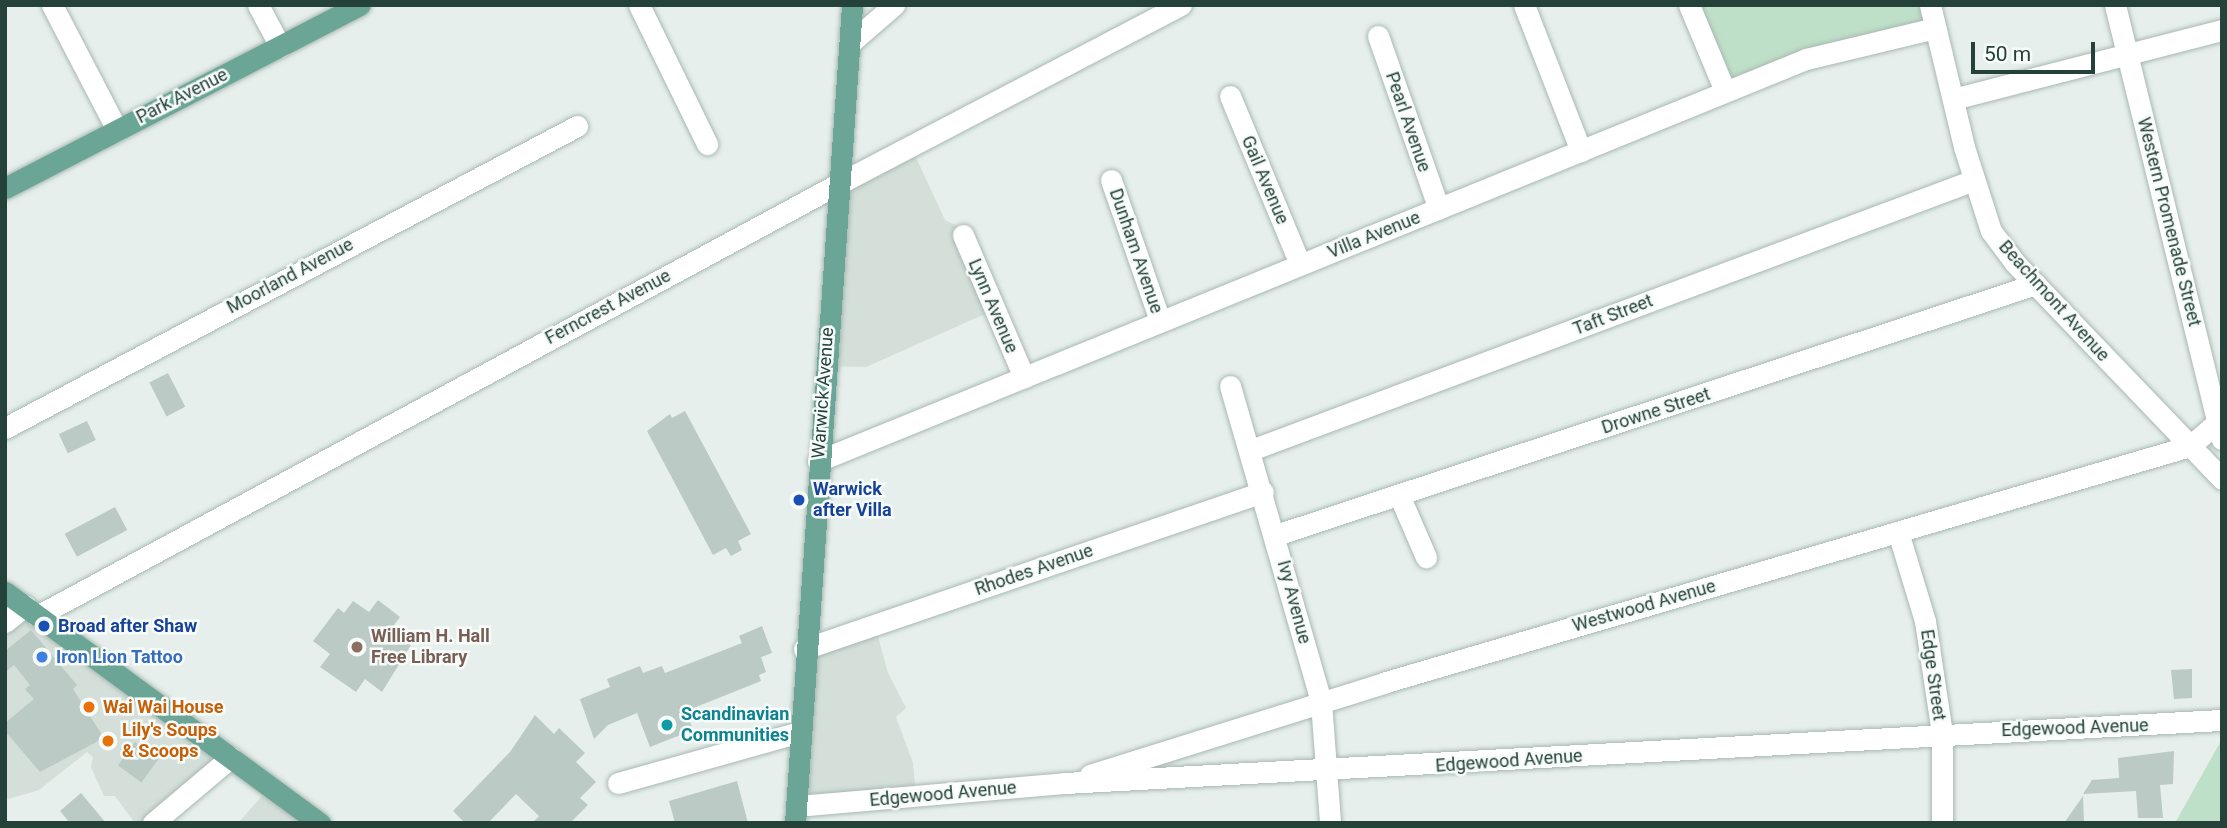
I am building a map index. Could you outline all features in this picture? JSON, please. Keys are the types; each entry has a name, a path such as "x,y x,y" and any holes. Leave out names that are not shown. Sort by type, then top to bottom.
{"main road":[{"name":"Park Avenue","path":"5,188 359,5"},
{"name":"Warwick Avenue","path":"796,814 804,649 852,5"},
{"path":"5,592 320,823"}],"street":[{"path":"52,5 117,130"},
{"path":"258,5 280,47"},
{"path":"639,5 707,144"},
{"path":"849,44 894,5"},
{"name":"Ferncrest Avenue","path":"5,622 31,611 1181,5"},
{"path":"1524,5 1581,151"},
{"path":"1689,5 1725,92"},
{"name":"Beachmont Avenue","path":"1930,5 1974,180 1991,231 2036,284 2222,479"},
{"name":"Western Promenade Street","path":"2115,5 2220,431"},
{"name":"Villa Avenue","path":"818,461 1806,59 1935,27"},
{"path":"1953,99 2222,30"},
{"name":"Pearl Avenue","path":"1378,36 1439,209"},
{"name":"Gail Avenue","path":"1230,96 1300,264"},
{"name":"Moorland Avenue","path":"5,428 577,126"},
{"name":"Dunham Avenue","path":"1111,180 1160,321"},
{"name":"Taft Street","path":"1251,450 1974,180"},
{"name":"Lynn Avenue","path":"963,235 1024,377"},
{"name":"Drowne Street","path":"1276,535 2036,284"},
{"name":"Ivy Avenue","path":"1230,386 1276,535 1321,702 1329,823"},
{"name":"Westwood Avenue","path":"1065,783 1321,702 2190,446 2220,431"},
{"name":"Rhodes Avenue","path":"804,649 1263,492"},
{"path":"1399,495 1426,557"},
{"name":"Edge Street","path":"1898,532 1925,621 1942,734 1942,823"},
{"name":"Edgewood Avenue","path":"796,814 1065,783 1326,772 1942,734 2222,720"},
{"path":"618,783 799,732"},
{"path":"153,823 231,757"}],"shaded area":[{"path":"913,151 945,220 959,227 994,310 866,367 827,366 838,188"},
{"path":"20,614 231,757 144,823 135,823 115,796 104,796 91,767 93,757 87,752 39,790 5,800 5,625"},
{"path":"876,629 888,673 906,708 896,717 913,763 916,795 793,796 803,658"},
{"path":"270,787 318,823 238,823"}],"green space":[{"path":"1698,5 1919,5 1924,23 1730,83"},
{"path":"2222,739 2222,823 2175,823"}],"building":[{"path":"168,373 185,407 167,416 149,383"},
{"path":"685,411 751,534 738,541 742,550 731,556 726,548 713,555 647,431 670,414 672,418"},
{"path":"87,421 96,440 68,453 59,434"},
{"path":"115,507 127,530 77,557 65,534"},
{"name":"William H. Hall Free Library","path":"378,600 400,617 391,629 411,645 382,692 365,679 356,692 320,667 330,654 313,641 338,608 344,613 353,601 369,612"},
{"path":"762,626 772,653 761,657 766,672 759,675 761,681 686,711 693,730 650,747 637,713 608,725 594,739 580,699 610,687 607,679 640,666 643,673 662,666 665,673 742,643 739,636"},
{"path":"31,630 77,685 73,689 104,738 40,772 5,731 5,723 34,699 25,689 30,685 14,665 5,672 5,651"},
{"path":"2192,669 2192,698 2174,699 2171,670"},
{"path":"535,715 554,734 559,728 585,753 576,762 596,782 580,798 588,805 570,823 532,823 539,816 516,794 488,823 465,823 453,811 510,752"},
{"path":"135,742 158,759 141,783 118,765"},
{"path":"2174,751 2173,784 2160,785 2163,818 2138,818 2136,791 2083,794 2092,780 2119,778 2118,758"},
{"path":"737,781 748,823 675,823 669,801"},
{"path":"81,793 106,823 70,823 60,811"},
{"path":"2083,796 2084,823 2064,823"}],"place":[{"name":"Warwick after Villa","path":"799,500"},
{"name":"Broad after Shaw","path":"44,626"},
{"name":"William H. Hall Free Library","path":"357,647"},
{"name":"Iron Lion Tattoo","path":"42,657"},
{"name":"Wai Wai House","path":"89,707"},
{"name":"Scandinavian Communities","path":"667,725"},
{"name":"Lily's Soups & Scoops","path":"108,741"}]}
